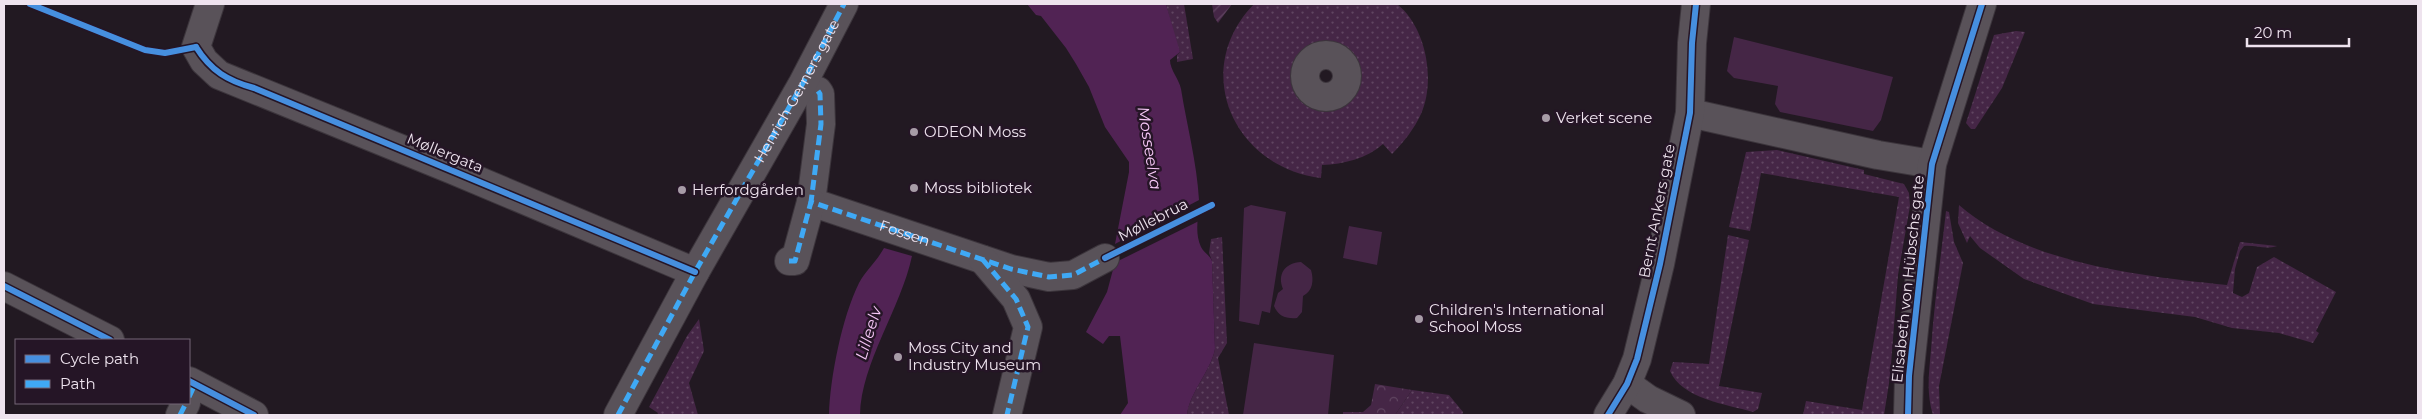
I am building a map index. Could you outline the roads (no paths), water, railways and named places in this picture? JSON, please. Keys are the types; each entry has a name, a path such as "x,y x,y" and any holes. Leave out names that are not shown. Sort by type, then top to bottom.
{"street":[{"name":"Møllergata","path":"210,4 196,47 204,61 220,75 236,84 254,88 695,272"},
{"name":"Henrich Gerners gate","path":"618,415 695,272 803,83 844,4"},
{"name":"Bernt Ankers gate","path":"1608,415 1627,384 1640,350 1660,264 1690,113 1692,43 1696,4"},
{"name":"Elisabeth von Hübschs gate","path":"1908,415 1909,376 1932,164 1982,4"},
{"path":"789,261 795,261 810,202 820,124 820,94 818,91"},
{"path":"1690,113 1878,155 1932,164"},
{"name":"Fossen","path":"810,202 1011,270 1050,277 1073,275 1105,258"},
{"path":"983,260 1016,299 1028,327 1007,415"},
{"path":"4,286 108,339"},
{"path":"1627,384 1648,399 1681,415"},
{"path":"190,391 254,415"}],"water":[{"name":"Mosseelva","path":"1027,4 1166,4 1180,52 1170,60 1171,67 1181,89 1194,158 1199,200 1197,223 1199,241 1201,247 1212,261 1215,349 1209,366 1192,398 1187,415 1120,415 1128,403 1120,336 1109,336 1103,344 1086,332 1107,292 1115,262 1115,244 1129,172 1129,162 1105,127 1089,87 1066,48 1041,16 1036,15"},
{"name":"Lilleelv","path":"884,248 912,256 907,276 867,376 862,395 860,415 829,415 834,366 847,313 859,283"}],"place":[{"name":"Verket scene","path":"1546,118"},
{"name":"ODEON Moss","path":"914,132"},
{"name":"Moss bibliotek","path":"914,188"},
{"name":"Herfordgården","path":"682,190"},
{"name":"Children's International School Moss","path":"1419,319"},
{"name":"Moss City and Industry Museum","path":"898,357"}]}
